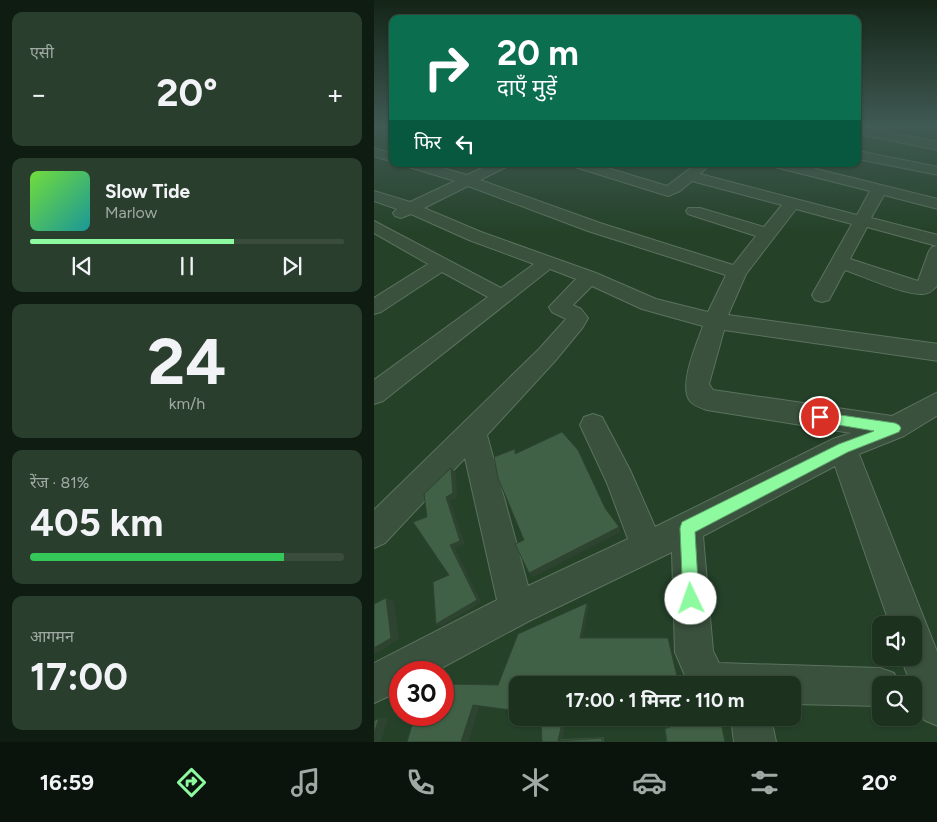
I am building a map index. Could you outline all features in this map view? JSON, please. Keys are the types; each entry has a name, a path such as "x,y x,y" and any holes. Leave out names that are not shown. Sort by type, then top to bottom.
{"street":[{"path":"886,161 937,171"},
{"path":"424,167 467,180 594,227 737,272"},
{"path":"374,225 495,167"},
{"path":"590,167 664,190 672,190 694,168 792,202 937,241"},
{"path":"791,167 937,204"},
{"path":"822,295 879,190"},
{"path":"374,196 411,208 475,236 589,277 648,304 677,313 715,321 937,353"},
{"path":"792,202 737,272 725,292 698,384 699,394 707,400 895,428"},
{"path":"694,211 767,234"},
{"path":"374,225 502,297"},
{"path":"840,262 913,287 922,288 927,285 937,251"},
{"path":"374,394 548,262"},
{"path":"374,307 441,264"},
{"path":"374,532 547,355 575,322 577,318 574,314 559,307 589,277"},
{"path":"374,684 518,609 688,528 843,448 895,428 937,402"},
{"path":"593,425 620,480 647,546"},
{"path":"472,430 518,609"},
{"path":"843,448 905,616"},
{"path":"688,528 694,652 704,676"},
{"path":"920,666 927,694"},
{"path":"801,691 872,687"},
{"path":"753,726 755,742"}],"building":[{"path":"562,432 578,450 605,508 619,527 529,573 515,544 524,540 498,478 494,457 515,449 515,454"},
{"path":"451,468 453,493 446,497 460,541 450,545 477,600 436,624 433,582 449,575 413,522 427,517 424,494"},
{"path":"386,598 391,638 374,648 374,604"},
{"path":"587,603 580,638 668,638 677,676 509,676 509,710 473,705 461,742 407,742 412,726 454,726 454,684 498,685 518,634"},
{"path":"379,718 374,734 374,721"},
{"path":"541,726 561,726 558,741 602,738 602,742 542,742"},
{"path":"672,726 722,726 725,742 667,742 665,729"}],"route":[{"path":"691,599 688,528 843,448 895,428 820,417"}]}
